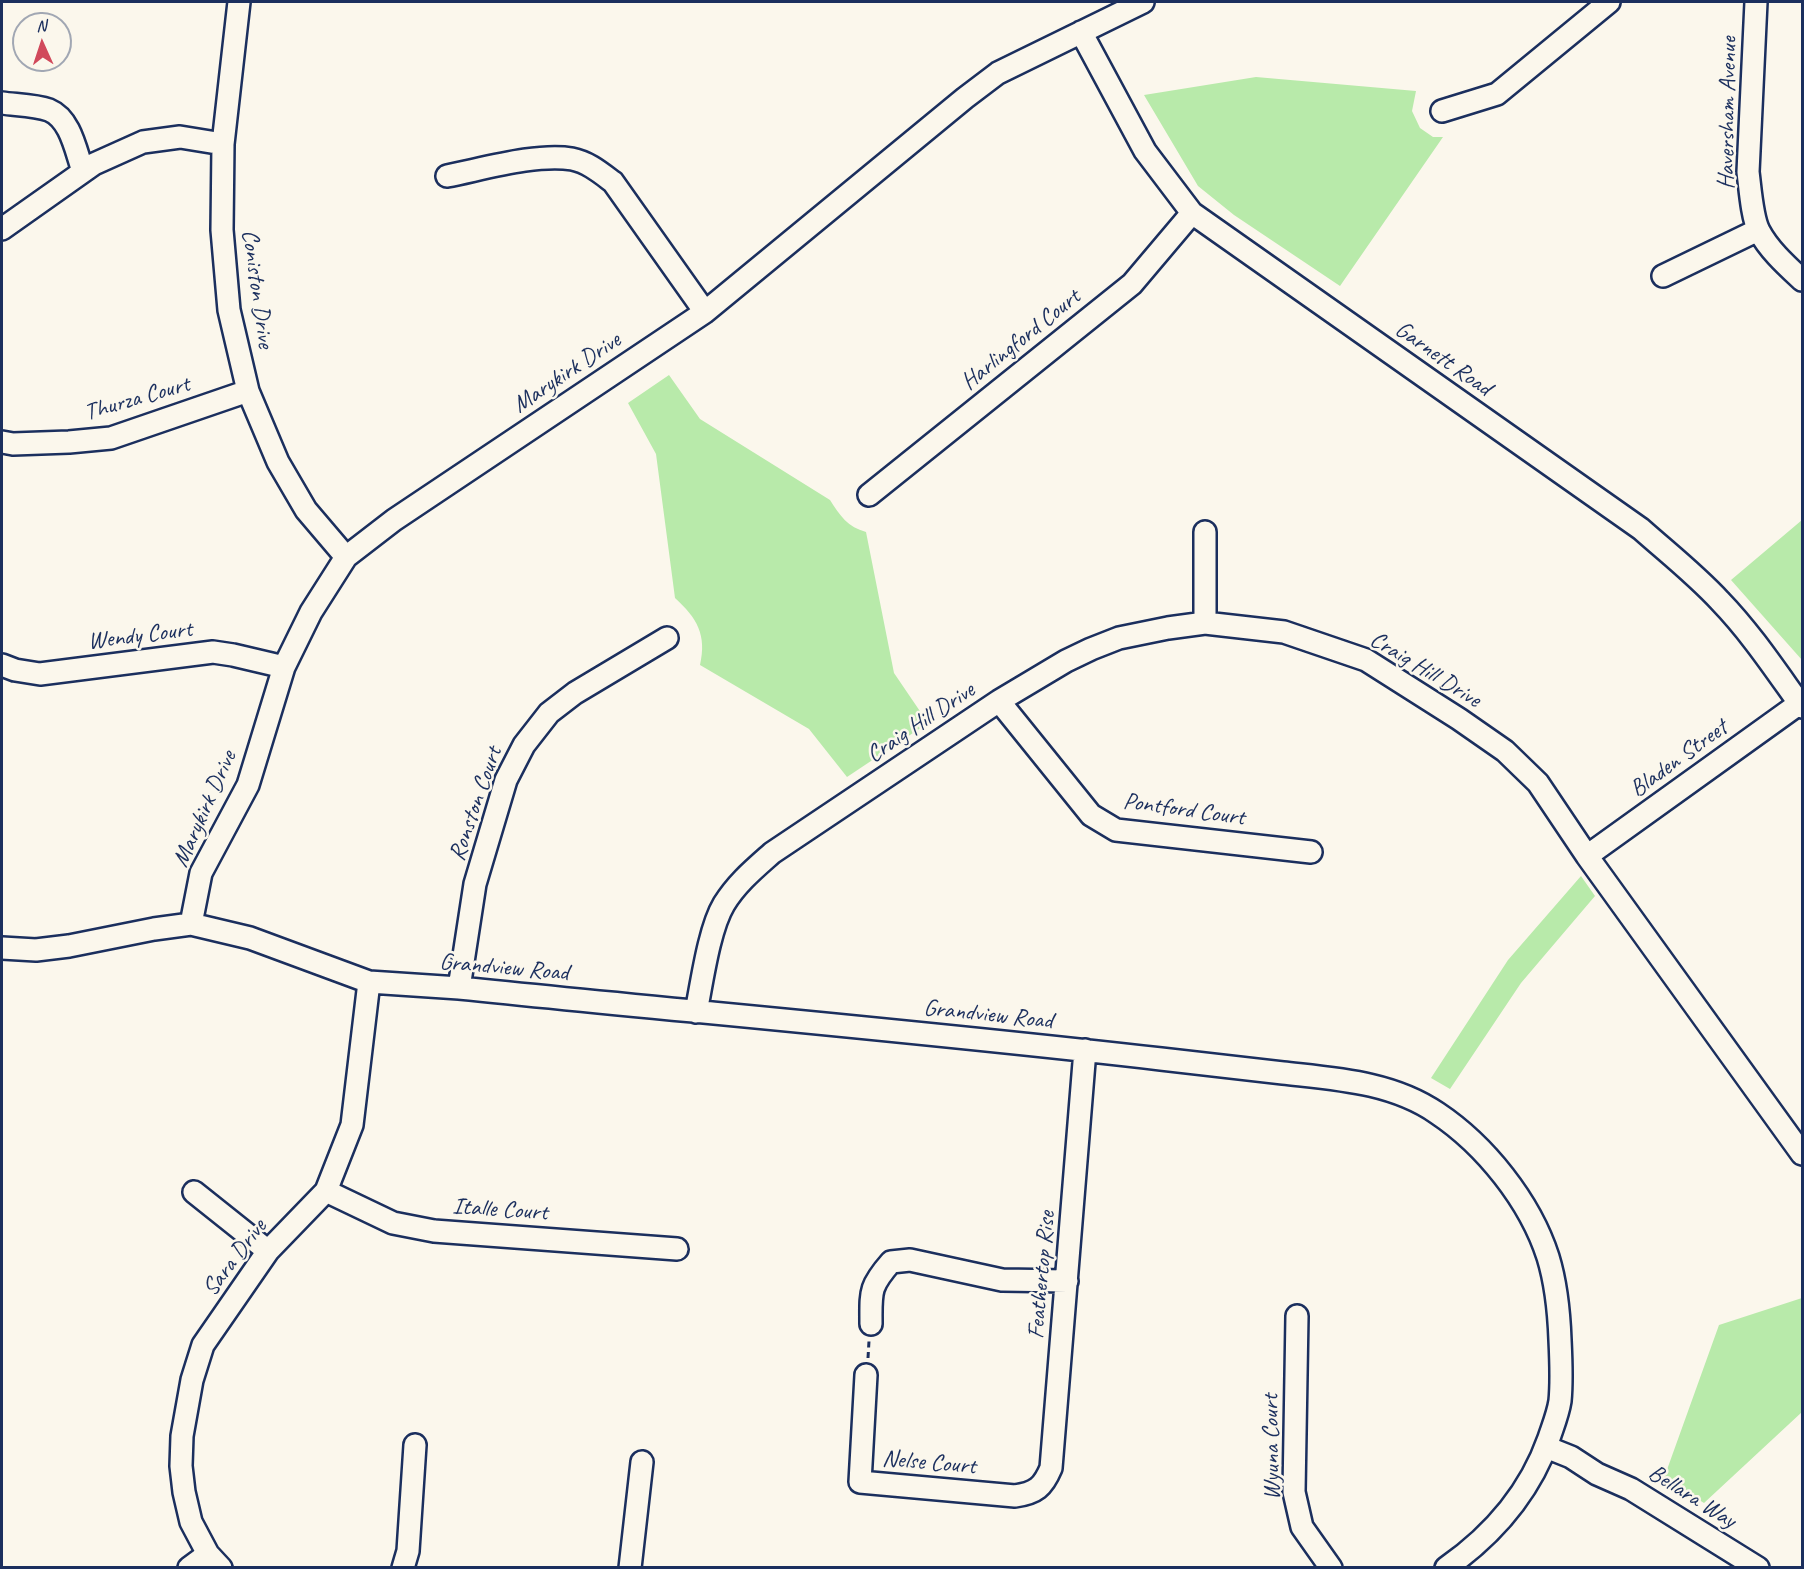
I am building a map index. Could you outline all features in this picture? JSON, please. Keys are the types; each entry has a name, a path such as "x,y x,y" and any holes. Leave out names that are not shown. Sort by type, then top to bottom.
{"street":[{"name":"Coniston Drive","path":"239,2 223,144 222,230 230,310 248,391 278,462 306,510 346,557"},
{"name":"Marykirk Drive","path":"191,924 201,873 248,785 284,667 311,612 346,557 394,520 705,312 965,98 999,73 1143,2"},
{"path":"1442,111 1497,94 1609,2"},
{"name":"Haversham Avenue","path":"1756,2 1748,172 1751,197 1758,230 1778,257 1803,280"},
{"name":"Garnett Road","path":"1081,32 1145,151 1192,213 1641,529 1720,601 1767,656 1801,705"},
{"path":"2,103 48,110 58,115 66,124 83,171"},
{"path":"2,229 94,164 143,142 180,137 223,144"},
{"path":"447,176 546,157 574,160 594,168 613,182 705,312"},
{"name":"Harlingford Court","path":"870,495 1131,284 1192,213"},
{"path":"1663,276 1758,230"},
{"name":"Thurza Court","path":"2,442 13,444 69,442 111,438 248,391"},
{"path":"1205,532 1206,623"},
{"name":"Craig Hill Drive","path":"696,1012 716,925 723,905 744,877 772,853 999,701 1066,661 1119,638 1206,623 1284,632 1366,660 1505,751 1538,783 1587,856 1803,1154"},
{"name":"Ronston Court","path":"459,988 475,884 506,780 524,745 549,713 575,693 667,638"},
{"name":"Wendy Court","path":"2,665 15,670 40,674 213,652 284,667"},
{"name":"Pontford Court","path":"999,701 1091,815 1116,830 1311,852"},
{"name":"Bladen Street","path":"1587,856 1801,705"},
{"name":"Grandview Road","path":"2,948 36,950 69,946 191,924 250,938 369,982 459,988 1085,1050 1349,1080 1395,1091 1436,1112 1469,1137 1496,1165 1515,1191 1533,1223 1547,1255 1556,1295 1561,1367 1560,1403 1543,1453 1520,1496 1498,1524 1480,1542 1446,1568"},
{"name":"Sara Drive","path":"214,1561 191,1522 184,1492 181,1466 182,1436 192,1380 203,1345 268,1251 326,1191 352,1125 369,982"},
{"name":"Feathertop Rise","path":"1029,1494 1046,1480 1051,1468 1085,1050"},
{"name":"Italle Court","path":"326,1191 393,1223 434,1231 677,1249"},
{"path":"194,1192 268,1251"},
{"path":"871,1324 871,1291 880,1275 891,1263 910,1260 1002,1280 1067,1281"},
{"name":"Wyuna Court","path":"1297,1316 1294,1492 1302,1527 1330,1568"},
{"name":"Nelse Court","path":"866,1375 860,1482 1016,1496 1029,1494"},
{"path":"403,1568 408,1551 415,1446"},
{"name":"Bellara Way","path":"1543,1453 1571,1457 1596,1474 1631,1489 1758,1568"},
{"path":"630,1568 642,1462"},
{"path":"189,1568 214,1561"}],"path":[{"path":"866,1375 871,1324"}],"green space":[{"path":"1256,77 1416,91 1412,111 1420,128 1433,137 1443,137 1340,286 1234,215 1198,186 1144,95"},
{"path":"669,375 700,419 830,500 845,520 866,532 894,673 928,723 847,777 809,729 700,665 701,636 694,620 675,598 656,454 628,403"},
{"path":"1802,520 1802,660 1731,580"},
{"path":"1581,876 1595,896 1521,983 1450,1089 1431,1078 1508,960"},
{"path":"1802,1298 1802,1412 1704,1503 1664,1478 1719,1325"}]}
